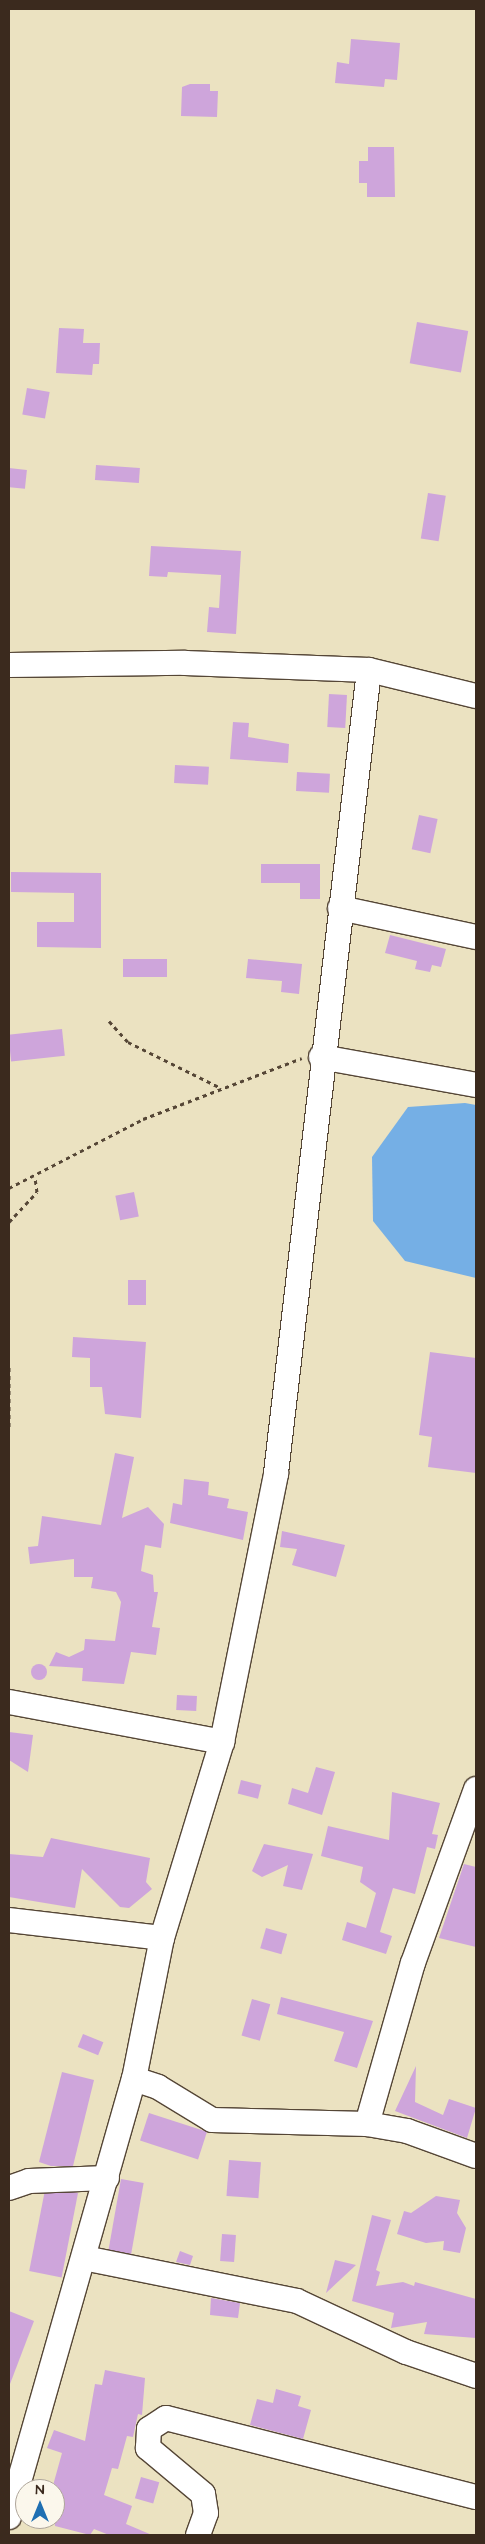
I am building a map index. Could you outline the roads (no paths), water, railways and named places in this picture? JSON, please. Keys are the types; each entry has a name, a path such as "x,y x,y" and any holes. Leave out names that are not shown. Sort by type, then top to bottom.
{"street":[{"path":"9,665 204,663 369,670 476,696"},
{"path":"9,2517 108,2178 134,2079 162,1938 222,1742 276,1473 321,1057 369,670"},
{"path":"340,908 476,938"},
{"path":"321,1057 476,1085"},
{"path":"9,1702 222,1742"},
{"path":"367,2124 413,1963 476,1790"},
{"path":"9,1920 162,1938"},
{"path":"134,2079 158,2086 212,2120 367,2124 407,2131 476,2156"},
{"path":"9,2188 29,2181 108,2178"},
{"path":"84,2258 297,2301 406,2352 476,2376"},
{"path":"198,2535 206,2513 203,2494 148,2448 149,2429 166,2418 476,2497"}],"water":[{"path":"465,1103 476,1105 476,1278 405,1261 373,1221 372,1157 408,1107"}]}
